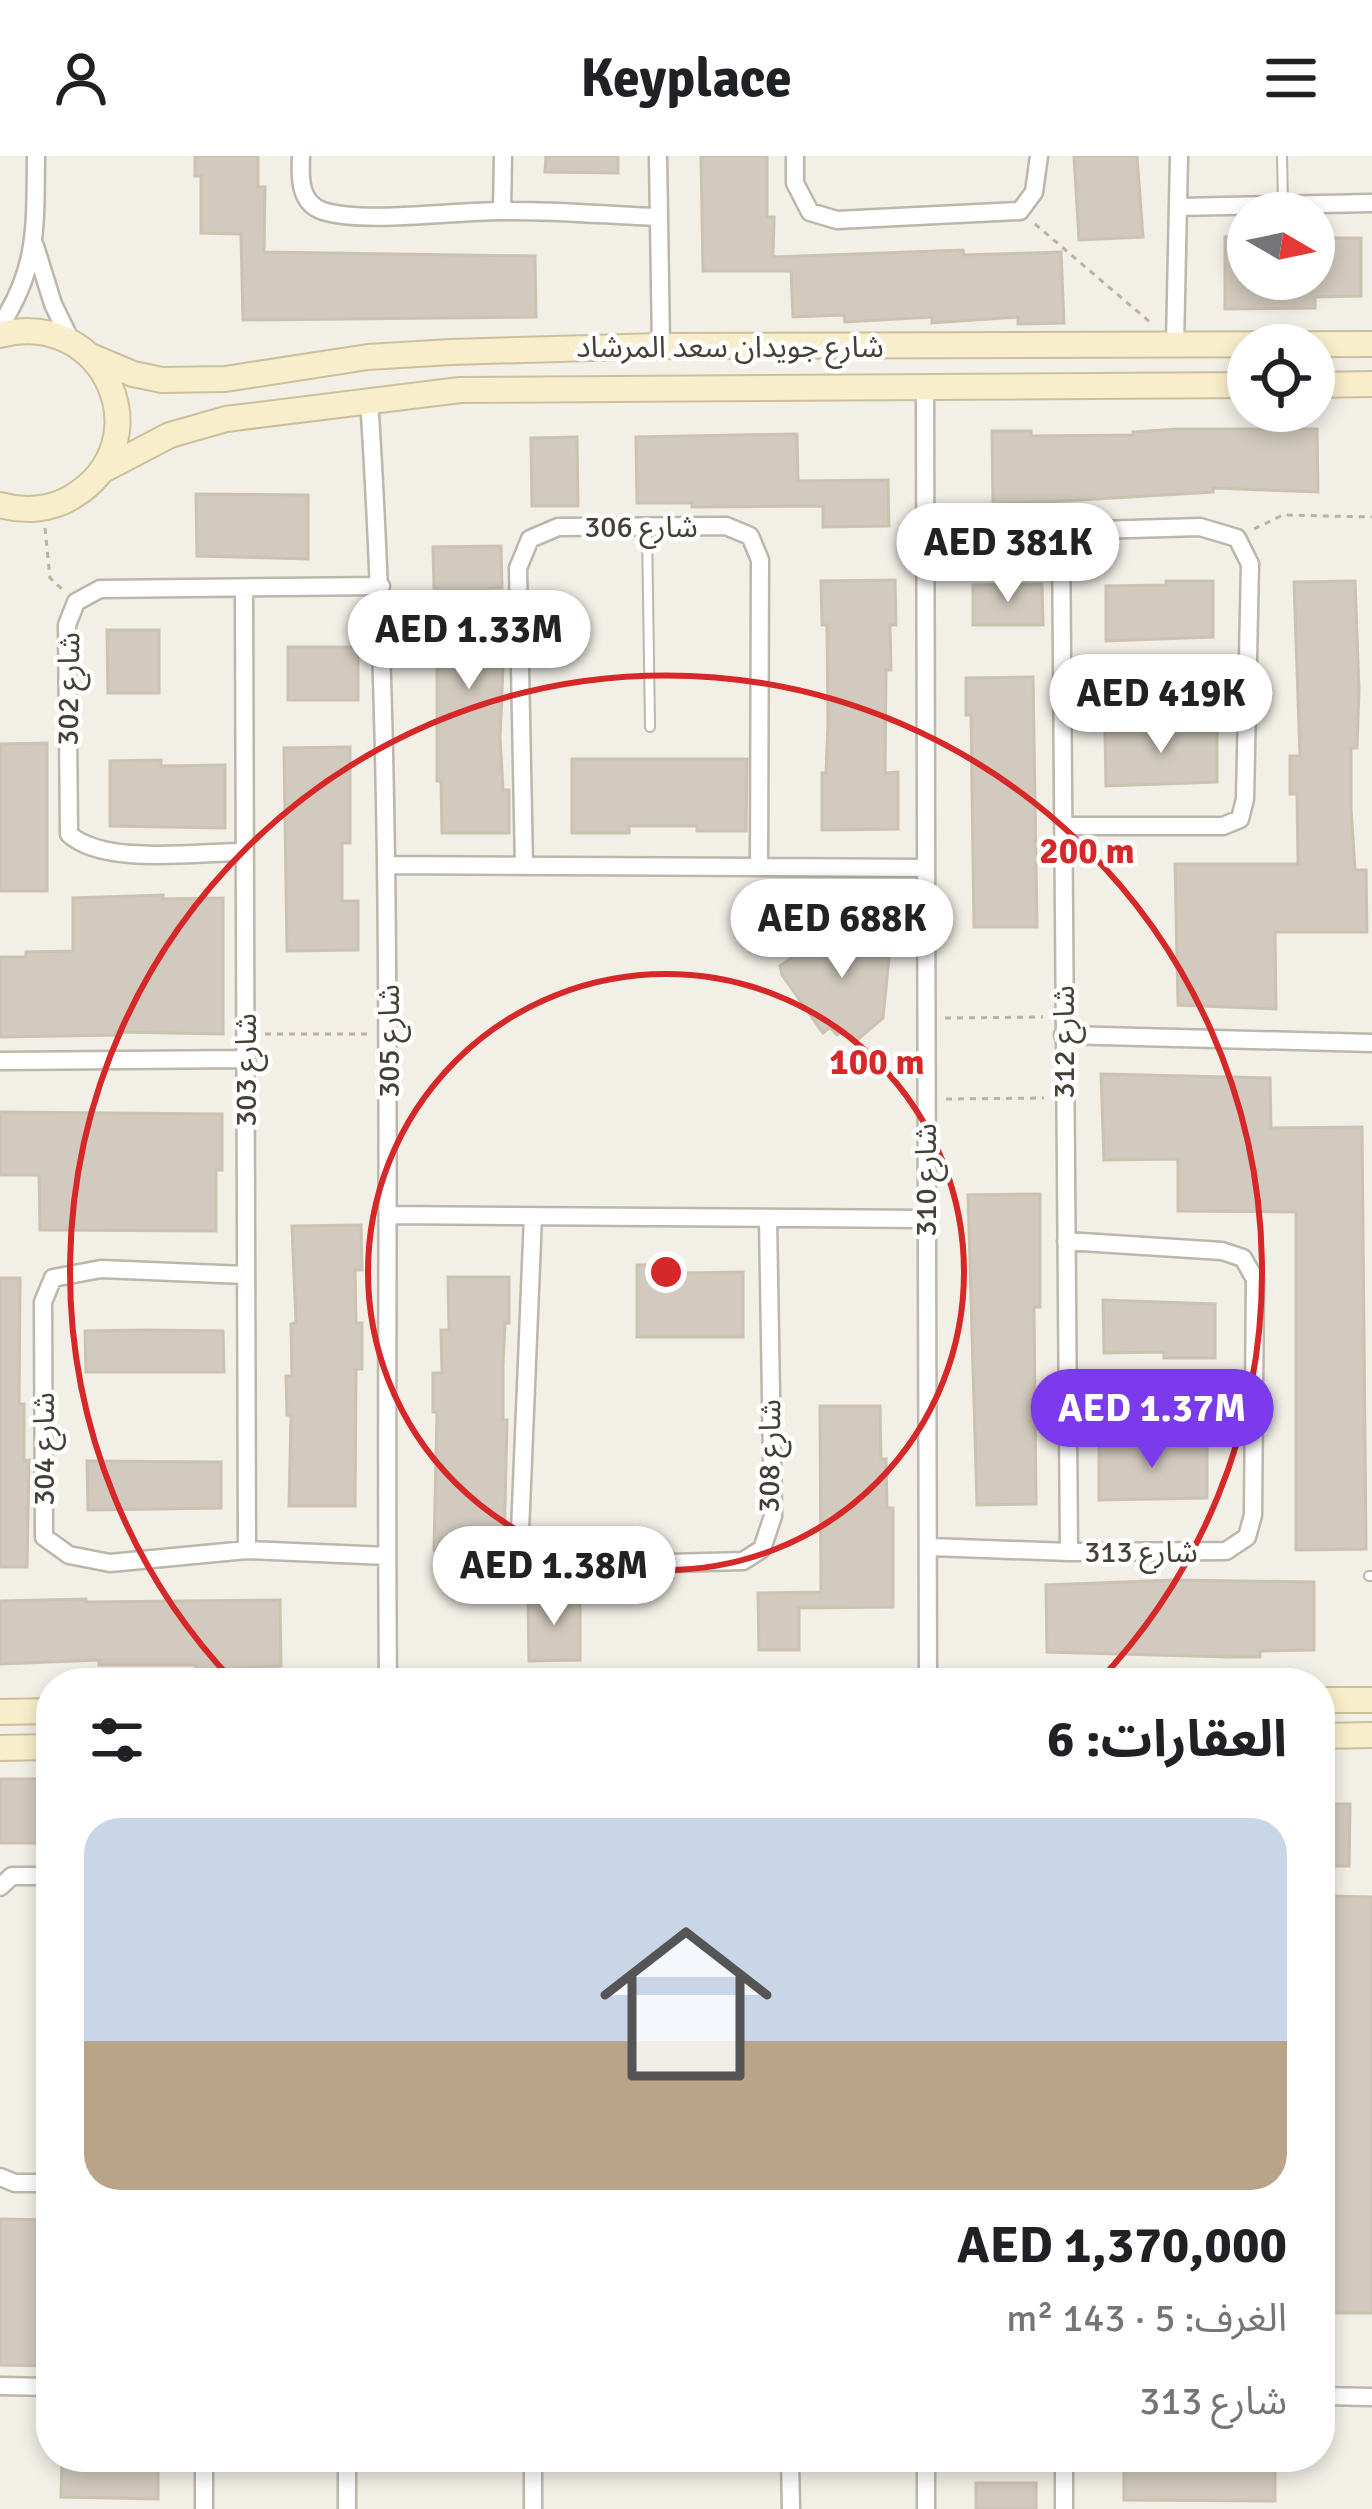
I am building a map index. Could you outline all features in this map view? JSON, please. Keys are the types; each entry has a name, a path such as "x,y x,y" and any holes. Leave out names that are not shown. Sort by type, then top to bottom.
{"street":[{"path":"0,330 18,299 35,245 36,156"},
{"path":"301,156 300,186 322,211 378,216 502,211 658,217"},
{"path":"502,211 503,156"},
{"path":"658,156 661,346"},
{"path":"795,156 795,183 810,212 837,220 1020,211 1034,191 1040,156"},
{"path":"1175,344 1179,156"},
{"path":"1335,204 1372,203"},
{"path":"1179,207 1227,206"},
{"path":"35,245 53,304 70,339"},
{"path":"0,330 45,331 70,339 93,357 110,382 118,411 115,442 103,470"},
{"name":"شارع جويدان سعد المرشاد","path":"93,357 133,374 190,380 368,357 661,346 1372,344"},
{"path":"1335,385 1372,384"},
{"name":"شارع جويدان سعد المرشاد","path":"38,509 74,496 103,470 170,435 226,419 369,399 460,390 1227,385"},
{"name":"شارع 310","path":"926,389 928,1668"},
{"name":"شارع 305","path":"369,399 381,586 388,865 388,1668"},
{"path":"0,505 38,509"},
{"path":"0,525 38,509"},
{"path":"923,524 1061,531 1200,527 1237,538 1250,564 1245,799 1240,819 1223,826 1064,826"},
{"name":"شارع 306","path":"524,866 521,552 543,530 727,526 739,529 757,547 759,867"},
{"name":"شارع 312","path":"1061,531 1069,1552"},
{"name":"شارع 302","path":"243,853 104,853 81,845 69,834 67,625 76,602 100,589 381,586"},
{"name":"شارع 303","path":"244,590 247,1550"},
{"path":"388,865 926,868"},
{"path":"1063,1026 1372,1043"},
{"path":"0,1061 247,1059"},
{"path":"390,1215 925,1219"},
{"name":"شارع 308","path":"533,1216 520,1532 534,1555 562,1566 743,1561 762,1549 772,1516 768,1218"},
{"name":"شارع 313","path":"931,1547 1226,1552 1247,1537 1252,1515 1255,1280 1243,1258 1222,1250 1066,1241"},
{"name":"شارع 304","path":"245,1275 101,1269 53,1278 43,1302 44,1537 70,1555 110,1563 247,1550 386,1556"},
{"path":"1335,1700 1372,1700"},
{"path":"0,1712 36,1711"},
{"path":"1335,1736 1372,1735"},
{"path":"0,1748 36,1747"},
{"path":"0,1887 12,1876 36,1876"},
{"path":"0,2177 36,2183"},
{"path":"0,2386 36,2387"},
{"path":"1335,2396 1372,2397"},
{"path":"204,2472 204,2509"},
{"path":"347,2472 347,2509"},
{"path":"533,2472 533,2509"},
{"path":"790,2472 790,2509"},
{"path":"926,2472 926,2509"},
{"path":"1064,2472 1064,2509"}],"lane":[{"path":"1282,156 1283,192"},
{"path":"647,527 650,728"}],"path":[{"path":"1020,211 1175,344"},
{"path":"38,509 48,536 50,578 76,602"},
{"path":"1237,538 1283,515 1372,517"},
{"path":"926,1018 1063,1026"},
{"path":"247,1035 389,1033"},
{"path":"926,1099 1064,1098"}],"building":[{"path":"195,156 258,156 258,187 265,187 264,252 535,256 536,317 243,320 241,234 201,233 201,176 195,176"},
{"path":"546,156 618,156 618,173 545,172"},
{"path":"701,156 767,156 767,217 774,217 773,257 963,250 964,255 1061,252 1064,323 1018,324 1018,317 932,323 932,317 845,322 844,315 793,317 791,271 703,271"},
{"path":"1074,156 1137,156 1143,237 1079,240"},
{"path":"1225,237 1227,300 1315,300 1315,308 1225,309"},
{"path":"1335,238 1361,238 1361,296 1335,297"},
{"path":"992,431 1031,431 1031,436 1317,432 1318,492 1213,488 1213,492 993,505"},
{"path":"797,434 798,481 888,480 889,526 823,527 823,506 637,503 636,437"},
{"path":"577,437 578,506 532,506 531,438"},
{"path":"196,494 308,495 308,559 197,556"},
{"path":"501,546 502,588 490,588 490,645 504,645 500,738 503,790 509,790 509,833 442,833 433,547"},
{"path":"895,580 896,625 890,625 891,670 886,670 885,773 898,772 898,829 822,830 828,724 827,625 822,625 821,581"},
{"path":"1166,581 1213,581 1213,637 1106,641 1106,586 1166,585"},
{"path":"1355,581 1359,690 1357,748 1351,748 1351,808 1355,870 1366,870 1367,932 1275,932 1276,1009 1178,1005 1175,864 1298,864 1297,794 1290,794 1290,756 1300,756 1294,582"},
{"path":"1042,584 1043,625 973,625 973,585"},
{"path":"107,630 159,630 159,693 108,693"},
{"path":"288,647 358,647 358,700 288,700"},
{"path":"1033,677 1037,927 974,927 971,715 966,715 966,678"},
{"path":"1217,727 1217,782 1106,786 1105,731"},
{"path":"47,743 47,891 0,891 0,744"},
{"path":"350,747 350,843 342,843 342,901 358,901 358,950 287,951 284,748"},
{"path":"572,759 747,759 746,831 629,826 629,833 572,833"},
{"path":"161,760 161,766 225,765 225,828 110,826 110,761"},
{"path":"163,895 163,899 223,898 223,1034 0,1037 0,957 73,951 73,898"},
{"path":"835,927 843,929 855,945 879,930 890,947 883,1018 856,1041 844,1029 837,1035 830,1027 823,1033 780,966"},
{"path":"1101,1074 1270,1078 1271,1128 1362,1127 1366,1549 1296,1550 1296,1212 1178,1211 1178,1159 1104,1160"},
{"path":"0,1112 222,1114 216,1231 40,1230 39,1175 0,1175"},
{"path":"1040,1194 1040,1307 1034,1307 1036,1504 977,1505 968,1195"},
{"path":"361,1225 362,1270 355,1270 362,1369 356,1369 355,1506 289,1506 291,1415 287,1415 286,1376 292,1376 291,1324 296,1323 292,1226"},
{"path":"637,1265 684,1265 684,1273 743,1272 743,1337 637,1337"},
{"path":"448,1277 509,1277 503,1365 503,1420 507,1420 504,1550 434,1550 437,1412 433,1412 433,1373 442,1373 441,1330 449,1330"},
{"path":"0,1278 20,1278 19,1404 24,1404 24,1461 29,1460 27,1567 0,1567"},
{"path":"1103,1300 1215,1304 1215,1358 1164,1358 1164,1352 1104,1353"},
{"path":"85,1331 223,1331 224,1372 86,1372"},
{"path":"820,1406 880,1406 887,1508 893,1508 893,1607 799,1608 799,1650 759,1650 758,1593 821,1592"},
{"path":"1099,1442 1207,1444 1207,1498 1099,1500"},
{"path":"87,1461 221,1462 221,1508 88,1510"},
{"path":"1314,1582 1314,1650 1260,1651 1260,1657 1047,1652 1046,1585"},
{"path":"580,1595 580,1660 529,1661 528,1596"},
{"path":"280,1600 281,1666 99,1665 99,1660 0,1664 0,1601"},
{"path":"0,1779 36,1779 36,1843 0,1843"},
{"path":"1335,1804 1350,1804 1349,1866 1335,1866"},
{"path":"1335,1896 1372,1897 1372,2313 1335,2313"},
{"path":"0,2219 36,2220 36,2366 0,2365"},
{"path":"62,2472 158,2472 158,2499 61,2497"},
{"path":"1124,2472 1275,2472 1275,2501 1124,2500"},
{"path":"976,2483 1036,2483 1036,2509 976,2509"}]}
